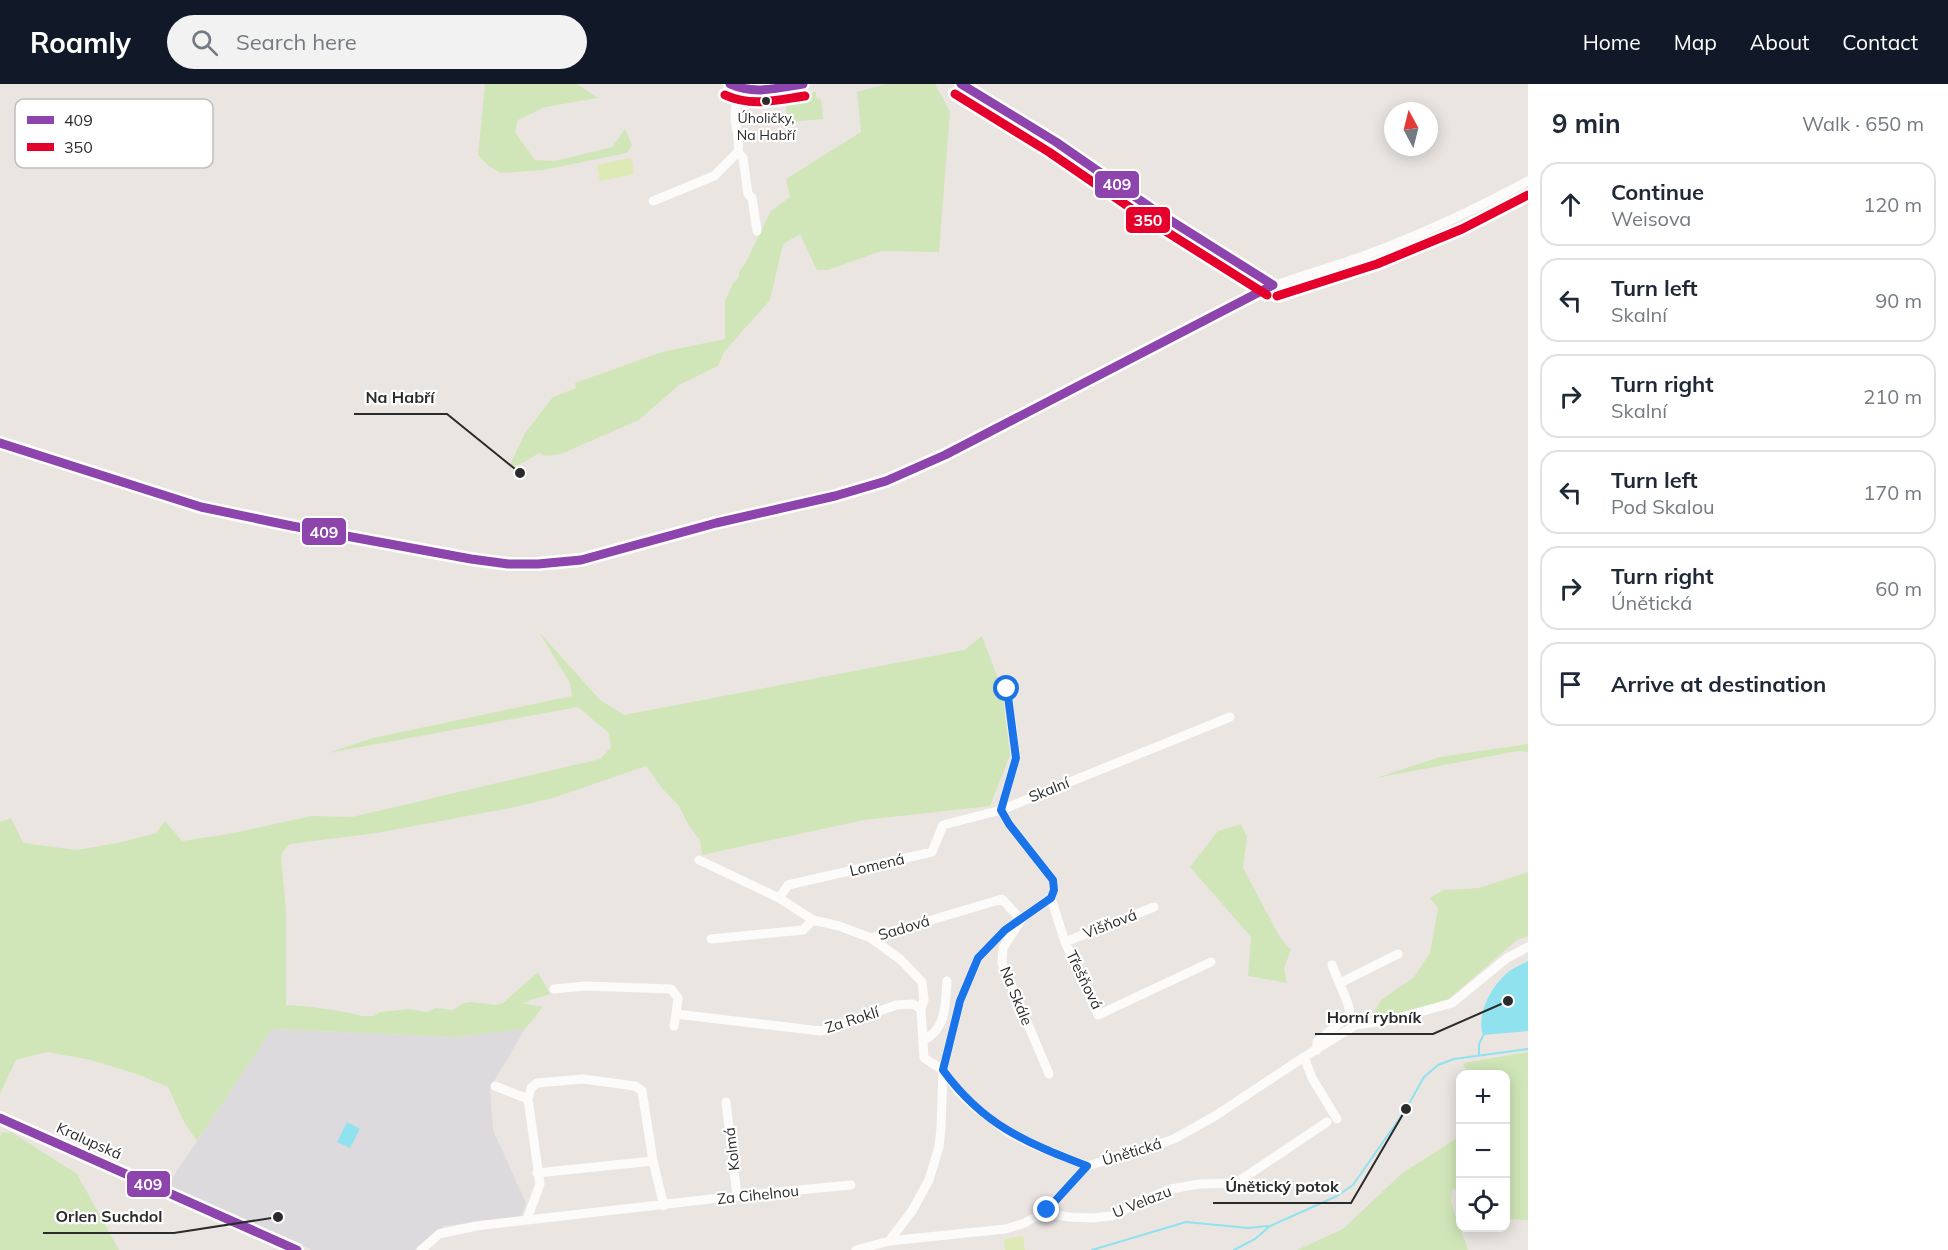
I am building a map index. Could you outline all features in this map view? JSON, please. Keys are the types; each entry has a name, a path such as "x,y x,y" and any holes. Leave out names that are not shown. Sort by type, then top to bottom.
{"main road":[{"name":"Kralupská","path":"0,1118 297,1250"}],"street":[{"path":"730,84 741,89 755,90 803,84"},
{"path":"961,84 1056,142 1157,212 1273,285"},
{"path":"653,201 714,176 738,152 740,144 735,117 736,102 741,89"},
{"path":"738,152 743,158 748,194 752,198 758,231"},
{"path":"0,443 201,507 280,524 508,564 580,560 716,523 835,496 886,481 945,455 1273,285 1372,253 1457,218 1528,181"},
{"path":"889,1241 912,1210 929,1180 939,1147 943,1070 960,1001 978,958 1005,930 1051,898 1054,890 1053,880 1009,824 1001,810 1016,758 1007,689"},
{"name":"Skalní","path":"1001,810 1230,717"},
{"name":"Lomená","path":"779,898 788,885 932,852 943,825 1001,810"},
{"path":"699,860 779,898 813,920 803,930 711,939"},
{"name":"Třešňová","path":"1051,898 1065,942 1098,1015 1211,962"},
{"name":"Sadová","path":"813,920 839,926 871,938 1002,899 1021,920"},
{"name":"Višňová","path":"1065,942 1154,907"},
{"name":"Na Skále","path":"1021,920 1003,948 1002,963 1049,1074"},
{"path":"871,938 901,960 922,982 924,1059 943,1070 957,1090 1008,1132 1087,1166"},
{"name":"Únětická","path":"856,1250 889,1241 1005,1229 1025,1223 1047,1210 1087,1166 1174,1139 1215,1116 1356,1025 1390,1020 1452,1003 1507,958 1528,947"},
{"path":"1340,983 1398,954"},
{"path":"1317,1050 1317,1042 1350,1014 1332,965"},
{"path":"923,1041 932,1036 940,1027 945,1012 947,981"},
{"path":"554,989 585,986 671,989 678,998 674,1026"},
{"name":"Za Roklí","path":"676,1014 820,1031 896,1005 913,1004 921,1009"},
{"name":"U Velazu","path":"1047,1210 1052,1214 1069,1217 1112,1216 1171,1189 1199,1184 1236,1183 1332,1120 1304,1057"},
{"path":"527,1219 540,1185 528,1098 531,1088 537,1083 583,1079 635,1086 642,1091 645,1098 653,1161 664,1206"},
{"path":"495,1086 528,1098"},
{"name":"Kolmá","path":"726,1102 737,1196"},
{"path":"537,1173 653,1161"},
{"name":"Za Cihelnou","path":"421,1250 439,1234 476,1226 851,1185"}],"shaded area":[{"path":"272,1029 455,1037 525,1029 490,1088 493,1130 526,1203 521,1216 444,1226 415,1250 312,1250 167,1186"}],"green space":[{"path":"485,84 577,84 598,98 545,107 518,120 515,132 535,160 555,161 612,147 625,129 632,145 627,153 543,170 501,173 489,166 478,155"},
{"path":"885,84 935,84 950,112 939,252 881,251 828,270 817,270 800,234 783,244 770,300 724,352 718,366 679,385 639,420 561,454 546,456 539,453 508,469 525,433 553,397 576,388 575,383 662,352 725,339 725,301 771,211 790,197 786,179 861,132 857,92"},
{"path":"816,92 816,98 821,99 823,119 788,122 785,98"},
{"path":"630,158 634,174 600,181 597,165"},
{"path":"539,632 600,700 624,715 964,650 982,636 1002,689 1010,755 990,806 864,820 702,855 700,840 689,826 679,806 646,766 553,798 515,807 377,833 290,844 281,857 286,911 286,1005 374,1016 380,1012 409,1009 427,1012 435,1008 453,1010 470,1002 496,1005 503,1003 538,972 550,994 522,1003 543,1007 525,1029 455,1037 272,1029 197,1141 184,1122 168,1087 137,1074 87,1059 46,1052 16,1060 0,1094 0,822 11,818 23,843 77,850 156,833 165,821 182,841 228,834 312,816 352,817 600,759 611,747 609,733 578,707 328,753 373,738 572,696 570,683"},
{"path":"1528,744 1528,752 1518,751 1376,778 1440,757"},
{"path":"1241,824 1247,837 1243,868 1281,939 1291,950 1284,968 1287,983 1248,976 1251,937 1190,867 1218,831"},
{"path":"1528,872 1528,936 1517,940 1443,1004 1370,1019 1381,1000 1414,977 1430,953 1438,908 1430,898 1443,890 1479,888"},
{"path":"1528,1052 1528,1220 1510,1219 1510,1070 1466,1070 1463,1063"},
{"path":"2,1132 13,1133 77,1174 119,1250 0,1250 0,1137"},
{"path":"1456,1139 1456,1188 1452,1190 1451,1203 1456,1217 1456,1232 1461,1232 1468,1250 1297,1250 1343,1229 1401,1174"},
{"path":"1023,1236 1025,1250 1005,1250 1004,1239"}],"water":[{"path":"1528,961 1528,1031 1483,1035 1481,1027 1486,1001 1507,973"},
{"path":"347,1122 360,1129 350,1148 337,1142"}],"waterway":[{"path":"1479,1054 1479,1044 1484,1034"},
{"path":"1234,1250 1255,1239 1270,1226 1337,1196 1353,1185 1406,1109 1424,1077 1438,1065 1454,1059 1528,1049"},
{"path":"1092,1250 1186,1222 1248,1228 1268,1226"}],"transit line":[{"name":"409","path":"730,84 757,90 803,84"},
{"name":"409","path":"961,84 1056,142 1157,212 1273,285"},
{"name":"350","path":"955,94 1049,152 1151,222 1267,295"},
{"name":"350","path":"725,95 754,102 805,96"},
{"name":"350","path":"1277,296 1377,264 1462,229 1528,195"},
{"name":"409","path":"0,443 201,507 292,526 508,564 581,560 716,523 835,496 886,481 945,455 1273,285"},
{"name":"409","path":"0,1118 297,1250"}],"place":[{"name":"Úholičky, Na Habří","path":"766,101"},
{"name":"Na Habří","path":"520,473"},
{"name":"Horní rybník","path":"1508,1001"},
{"name":"Únětický potok","path":"1406,1109"},
{"name":"Orlen Suchdol","path":"278,1217"}],"route":[{"path":"1007,689 1016,758 1001,810 1009,824 1053,880 1054,890 1051,898 1005,930 978,958 960,1001 943,1070 957,1090 1008,1132 1087,1166 1047,1210"}]}
